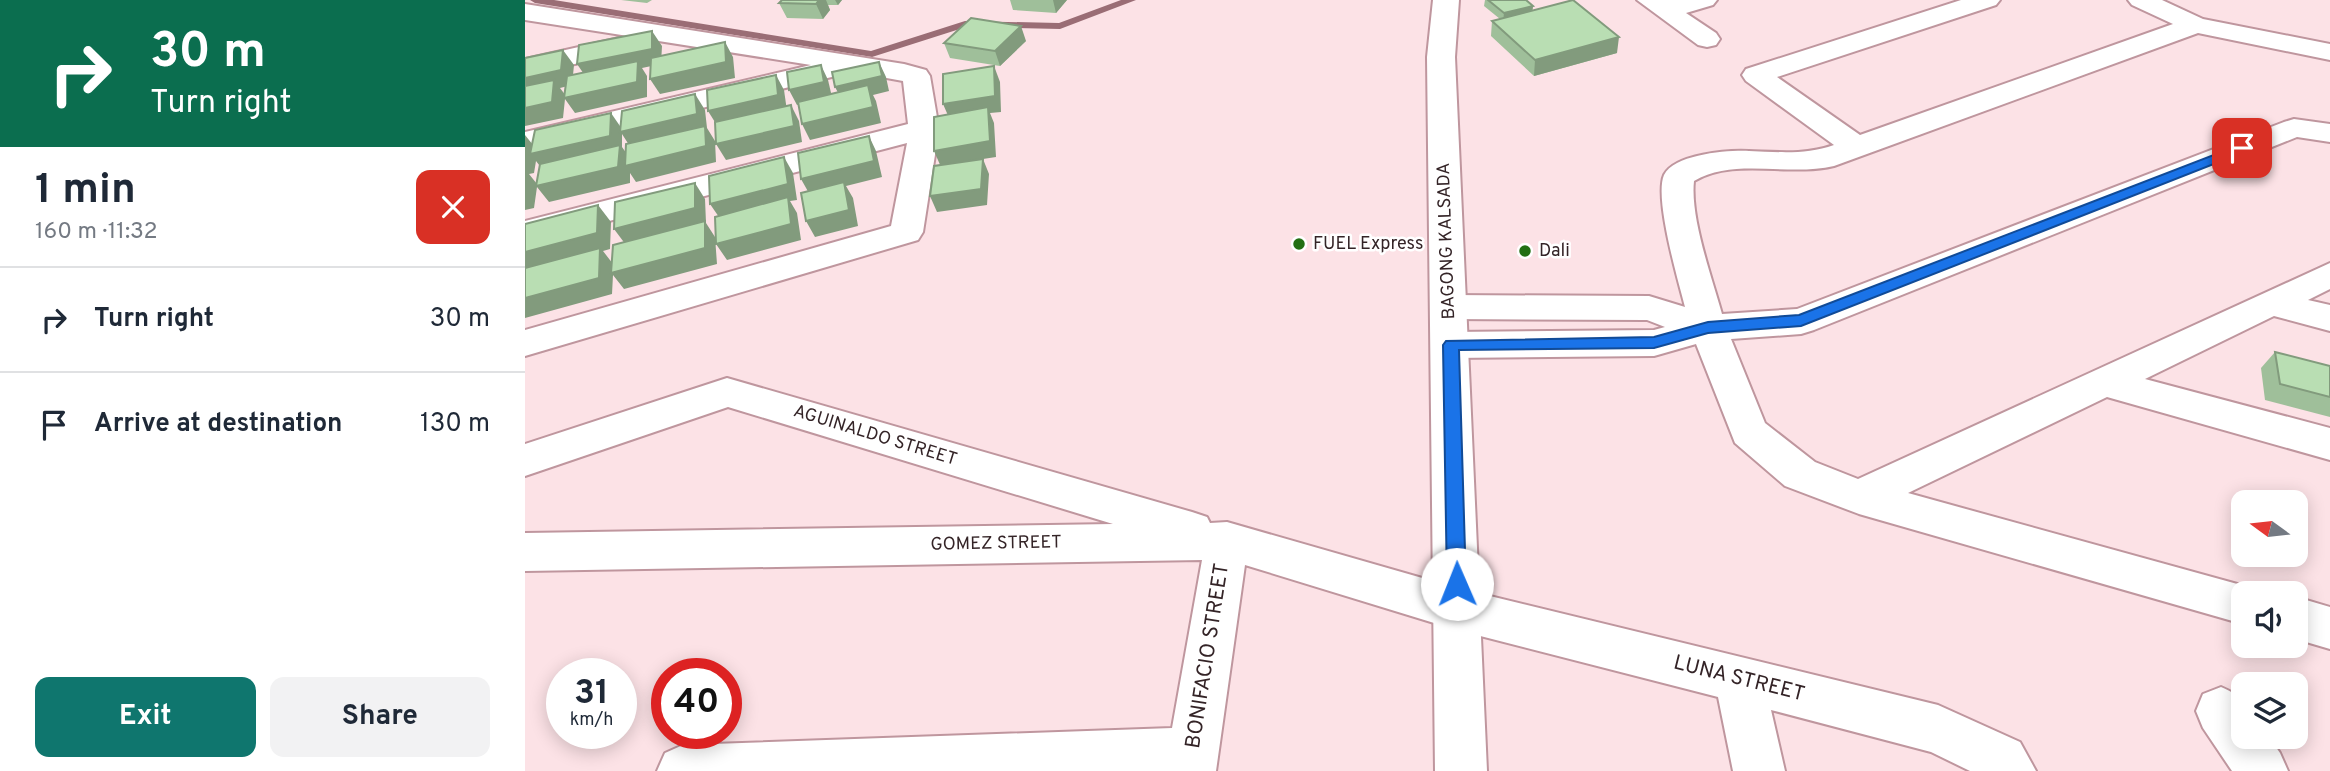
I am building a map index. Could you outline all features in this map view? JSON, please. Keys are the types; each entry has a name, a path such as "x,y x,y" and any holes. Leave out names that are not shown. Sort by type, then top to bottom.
{"street":[{"name":"BAGONG KALSADA","path":"1447,0 1441,57 1461,771"},
{"path":"1658,5 1704,0"},
{"path":"1854,145 1756,75 1987,0"},
{"path":"2141,0 2196,25 2330,52"},
{"path":"1658,5 1707,39"},
{"path":"525,12 855,63 916,76 925,129 906,232 525,343"},
{"path":"2196,25 1805,163 1721,159 1694,166 1679,177 1677,192 1686,243 1708,328 1749,432 1800,474 1859,497 2231,601"},
{"path":"525,67 669,36"},
{"path":"525,141 855,63"},
{"path":"1451,345 1654,343 1708,328 1801,321 2294,128 2330,133"},
{"path":"525,232 925,129"},
{"path":"1859,497 2330,275"},
{"path":"2271,303 2330,318"},
{"path":"1450,307 1649,309 1708,328"},
{"path":"2104,382 2330,444"},
{"name":"AGUINALDO STREET","path":"525,460 727,392 1227,541"},
{"name":"GOMEZ STREET","path":"525,552 1227,541 1457,609"},
{"name":"BONIFACIO STREET","path":"1191,762 1227,541"},
{"name":"LUNA STREET","path":"1457,609 1938,729 2002,760 2010,771"},
{"path":"2308,622 2330,628"},
{"path":"1739,679 1759,771"},
{"path":"2221,711 2262,771"},
{"path":"683,771 1191,762"}],"building":[{"path":"782,0 819,0 816,4 779,3"},
{"path":"1488,0 1526,0 1533,6 1504,13"},
{"path":"1573,0 1619,37 1535,60 1492,21"},
{"path":"971,18 1021,26 995,51 944,43"},
{"path":"652,31 652,49 577,64 579,45"},
{"path":"725,42 726,62 650,79 651,58"},
{"path":"563,50 561,70 525,78 525,58"},
{"path":"638,61 637,82 564,98 567,76"},
{"path":"879,62 882,76 835,87 832,72"},
{"path":"821,65 824,82 789,90 787,72"},
{"path":"994,66 995,96 943,104 943,74"},
{"path":"776,75 778,95 708,111 707,90"},
{"path":"554,80 552,102 525,108 525,86"},
{"path":"868,85 873,107 802,124 798,102"},
{"path":"695,94 697,114 620,132 622,111"},
{"path":"791,105 794,126 716,144 715,122"},
{"path":"988,107 990,141 934,151 934,117"},
{"path":"611,113 610,136 530,154 535,130"},
{"path":"705,126 706,146 625,166 626,144"},
{"path":"869,136 874,161 801,179 798,153"},
{"path":"620,145 618,167 536,186 540,164"},
{"path":"784,157 788,184 710,204 709,176"},
{"path":"983,159 981,189 930,196 934,166"},
{"path":"844,182 849,210 806,221 801,193"},
{"path":"695,183 695,208 614,229 615,202"},
{"path":"788,197 791,224 716,244 715,217"},
{"path":"598,205 597,233 525,252 525,224"},
{"path":"705,221 705,248 611,273 613,245"},
{"path":"600,248 599,278 525,298 525,268"},
{"path":"2275,352 2330,366 2330,397 2280,384"}],"waterway":[{"path":"535,0 872,54 965,24 1060,26 1131,0"}],"place":[{"name":"FUEL Express","path":"1299,244"},
{"name":"Dali","path":"1525,251"}],"route":[{"path":"1457,584 1451,345 1654,343 1708,328 1801,321 2242,148"}]}
